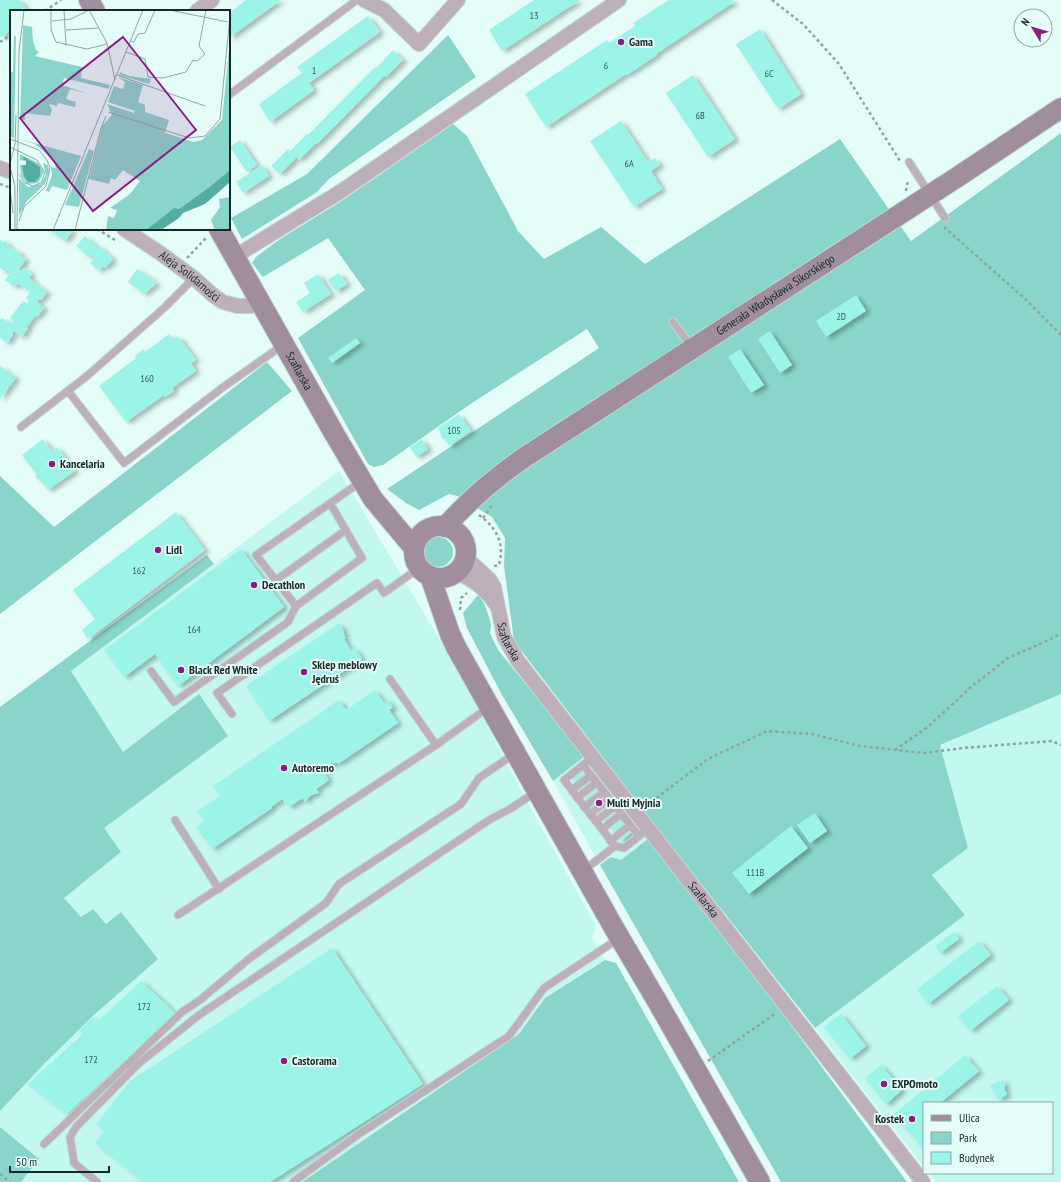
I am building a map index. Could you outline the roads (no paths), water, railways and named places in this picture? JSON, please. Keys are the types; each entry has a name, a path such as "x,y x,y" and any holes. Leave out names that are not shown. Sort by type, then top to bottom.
{"street":[{"path":"89,0 94,10"},
{"path":"197,10 212,0"},
{"path":"364,0 384,10 419,44 458,0"},
{"path":"234,256 340,192 619,0"},
{"name":"Generała Władysława Sikorskiego","path":"444,531 471,518 491,483 526,457 959,176 1061,108"},
{"path":"0,168 10,172"},
{"name":"Aleja Solidarności","path":"125,230 168,259 194,278 214,296 224,302 238,306 251,306 260,302"},
{"name":"Szaflarska","path":"214,231 234,256 335,435 373,499 414,548"},
{"name":"Szaflarska","path":"384,511 444,531"},
{"path":"446,624 458,568 465,550 464,543 444,531 420,534 414,548 416,562 425,572 450,634 456,647 760,1182"},
{"path":"425,572 438,578 445,577 458,568"},
{"name":"Szaflarska","path":"458,568 489,594 499,610 504,637 518,662 588,761 633,819 786,1006 923,1182"}],"lane":[{"path":"230,94 357,0"},
{"path":"905,164 930,194 945,218"},
{"path":"21,427 87,376 158,313 194,278"},
{"path":"673,322 693,349"},
{"path":"68,391 124,463 222,388 284,344"},
{"path":"296,606 256,555 362,481"},
{"path":"151,671 174,702 288,622 296,606 362,558 330,504"},
{"path":"276,580 346,530"},
{"path":"232,714 218,693 377,582 384,593 425,572"},
{"path":"390,679 436,745"},
{"path":"178,915 436,745 489,706"},
{"path":"44,1144 182,1012 200,1000 250,958 326,903 339,884 461,804 480,778 516,753"},
{"path":"583,871 613,844 633,819 621,814 609,799 591,775 588,761 564,780 613,844 624,848 644,832"},
{"path":"572,790 591,775"},
{"path":"577,798 596,782"},
{"path":"97,1182 74,1163 70,1137 76,1127 138,1064 199,1015 489,820 510,809 537,791"},
{"path":"584,807 604,792"},
{"path":"590,814 609,799"},
{"path":"596,821 615,806"},
{"path":"602,829 621,814"},
{"path":"175,820 219,889"},
{"path":"293,1182 359,1134 509,1036 544,988 620,938"}],"place":[{"name":"Gama","path":"621,42"},
{"name":"Kancelaria","path":"52,464"},
{"name":"Lidl","path":"158,550"},
{"name":"Decathlon","path":"254,585"},
{"name":"Black Red White","path":"181,670"},
{"name":"Sklep meblowy Jędruś","path":"304,672"},
{"name":"Autoremo","path":"284,768"},
{"name":"Multi Myjnia","path":"599,803"},
{"name":"Castorama","path":"284,1061"},
{"name":"EXPOmoto","path":"884,1084"},
{"name":"Kostek","path":"912,1119"}]}
